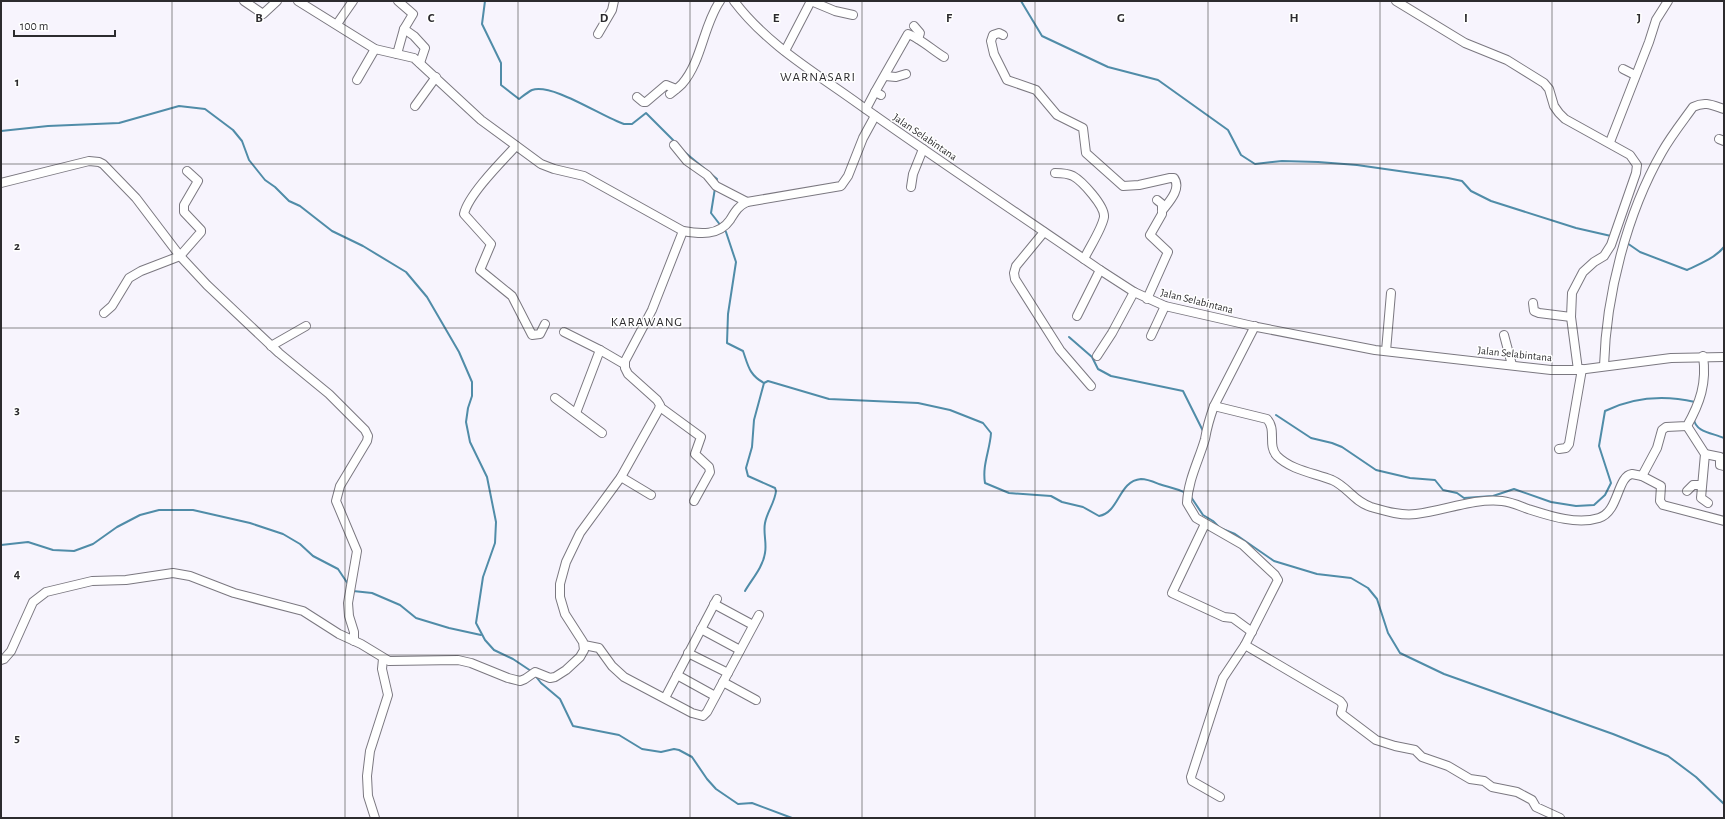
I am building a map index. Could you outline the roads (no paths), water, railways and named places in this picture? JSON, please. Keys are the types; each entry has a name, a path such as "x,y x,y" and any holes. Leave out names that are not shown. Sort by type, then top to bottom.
{"street":[{"path":"244,1 263,14 277,1"},
{"path":"298,1 337,24 374,49 411,57 420,63 481,120 548,167 584,176 683,231 703,233 716,232 726,225 737,208 747,202 841,186 848,176 863,138 876,116"},
{"path":"337,24 353,1"},
{"path":"397,54 404,29 413,14 398,1"},
{"path":"598,34 612,10 614,1"},
{"path":"637,96 646,102 666,84 673,92 682,84 694,63 714,10 720,1"},
{"name":"Jalan Selabintana","path":"734,1 755,26 785,51 866,109 1100,270 1134,292 1165,306 1255,326 1386,351 1546,370 1580,369 1703,356 1724,357"},
{"path":"785,51 811,1 835,11 853,15"},
{"path":"1396,1 1465,43 1507,60 1548,85 1554,106 1562,116 1610,142 1634,159 1637,165 1636,173 1611,245 1604,256 1588,266 1575,284 1572,293 1571,317 1580,369 1569,444 1566,448 1559,449"},
{"path":"1610,142 1649,42 1656,20 1668,1"},
{"path":"914,26 920,33 918,39"},
{"path":"404,29 424,47 425,51 420,63"},
{"path":"1003,35 999,33 993,35 991,44 1007,80 1036,90 1057,115 1084,128 1086,153 1104,167 1117,181 1123,186 1170,178 1174,178 1177,182 1176,190 1162,211 1150,235 1168,252 1147,299"},
{"path":"866,109 878,93 885,76 907,35 918,39 944,58"},
{"path":"357,80 374,49"},
{"path":"1623,69 1635,75"},
{"path":"885,76 896,77 906,74"},
{"path":"415,106 436,78"},
{"path":"1604,366 1608,314 1611,300 1626,236 1642,193 1662,152 1693,107 1701,103 1706,103 1724,110"},
{"path":"674,145 688,161 707,175 716,186 747,202"},
{"path":"516,146 489,176 467,207 464,214 491,244 480,270 512,296 532,335 540,334 545,324"},
{"path":"910,187 913,174 923,149"},
{"path":"1,183 89,161 100,162 136,198 180,256 207,285 271,346 328,394 359,423 368,436 367,441 340,486 336,501 357,551 348,603 349,616 354,632 354,641"},
{"path":"104,313 112,306 129,278 141,271 180,256 202,231 184,212 184,205 198,182 188,171"},
{"path":"1055,173 1074,176 1099,202 1103,210 1104,219 1084,259"},
{"path":"1157,200 1162,204 1162,211"},
{"path":"624,364 628,353 652,310 683,231"},
{"path":"1044,232 1016,266 1014,273 1015,280 1060,350 1091,386"},
{"path":"1077,316 1100,270"},
{"path":"1097,356 1112,333 1134,292"},
{"path":"1386,351 1391,293"},
{"path":"1533,303 1534,309 1539,313 1571,317"},
{"path":"1151,336 1165,306"},
{"path":"271,346 306,326"},
{"path":"1220,797 1196,785 1192,781 1192,777 1223,678 1245,645 1278,582 1277,578 1243,545 1205,524 1190,510 1187,503 1187,496 1208,421 1214,406 1255,326"},
{"path":"564,332 624,364 628,374 655,398 660,407 701,437 695,454 709,467 710,472 694,501"},
{"path":"1504,335 1512,365"},
{"path":"576,413 600,350"},
{"path":"1687,426 1700,400 1704,385 1703,356"},
{"path":"555,398 602,433"},
{"path":"1214,406 1267,419 1272,432 1273,450 1285,462 1335,482 1358,501 1396,513 1414,514 1500,500 1552,517 1577,520 1597,518 1604,515 1612,507 1626,476 1632,474 1642,476 1661,486 1660,501 1663,505 1724,521"},
{"path":"1,660 4,660 11,651 33,602 46,592 92,581 126,580 173,573 190,576 234,593 298,609 314,617 339,634 370,649 383,659 392,662 433,660 465,661 508,678 520,681 535,672 548,677 556,677 580,657 583,653 584,646 563,609 559,592 561,576 570,551 580,533 621,477 660,407"},
{"path":"1642,476 1657,448 1662,430 1666,427 1687,426"},
{"path":"1687,426 1705,454 1701,485 1702,498 1708,503"},
{"path":"1705,454 1720,457 1720,464 1724,466"},
{"path":"621,477 651,495"},
{"path":"1687,491 1693,485 1701,485"},
{"path":"1205,524 1172,593 1224,617 1232,618 1252,632"},
{"path":"665,698 715,602 753,626"},
{"path":"584,646 597,647 624,677 692,713 703,716 707,712 759,615"},
{"path":"701,629 740,650"},
{"path":"1245,645 1340,701 1343,704 1341,713 1343,716 1376,740 1415,750 1422,757 1448,766 1469,778 1484,781 1492,787 1517,792 1532,800 1536,807 1560,818"},
{"path":"688,653 728,673"},
{"path":"375,818 368,796 367,776 370,750 388,694 382,669 383,659"},
{"path":"677,675 715,696"},
{"path":"723,682 756,700"}],"waterway":[{"path":"485,1 482,24 501,63 501,85 519,99 532,90 541,89 552,91 624,124 632,124 646,113 675,142"},
{"path":"1021,1 1042,36 1108,67 1158,80 1228,130 1241,155 1255,164 1282,161 1318,162 1357,165 1448,178 1462,181 1471,191 1491,201 1576,228 1611,236"},
{"path":"1,131 48,126 119,123 179,106 205,109 233,130 242,141 249,160 265,180 275,187 289,201 300,206 332,231 363,246 406,272 427,297 459,352 472,382 472,396 466,422 470,442 487,477 496,522 495,543 483,577 476,623 485,640 494,650 513,659 531,671"},
{"path":"682,150 717,179 716,182"},
{"path":"715,188 711,213 721,226"},
{"path":"724,229 736,262 728,314 727,343 743,351 752,373 764,383"},
{"path":"1627,243 1640,252 1687,270 1712,258 1724,247"},
{"path":"1069,337 1092,357 1098,369 1111,376 1183,391 1203,431"},
{"path":"745,591 760,568 764,558 765,523 776,491 775,488 748,476 746,468 752,447 754,420 764,383 768,381 829,399 918,403 950,410 983,423 991,433 985,464 985,483 1009,493 1051,496 1062,502 1083,507 1099,516 1111,509 1123,491 1133,481 1141,479 1146,480 1186,493"},
{"path":"1276,415 1311,438 1342,447 1376,470 1410,478 1435,480 1443,490 1457,493 1464,498 1493,496 1514,489 1551,502 1576,506 1594,505 1605,495 1611,483 1599,446 1605,411 1616,406 1638,400 1672,398 1695,402"},
{"path":"1694,419 1698,427 1705,432 1724,438"},
{"path":"1191,497 1203,515 1213,521 1220,528 1235,534 1274,561 1317,574 1351,578 1368,588 1377,599 1388,633 1400,653 1444,674 1613,734 1668,756 1696,777 1724,804"},
{"path":"1,545 28,542 53,550 74,551 93,544 117,527 140,515 159,510 193,510 250,523 283,534 300,544 313,556 338,569 348,584"},
{"path":"353,591 372,593 400,605 416,618 449,628 481,635"},
{"path":"534,674 541,683 560,699 573,726 619,735 642,749 661,752 674,749 679,750 692,757 716,789 738,804 752,803 792,818"}],"district":[{"name":"WARNASARI","path":"818,77"},
{"name":"KARAWANG","path":"647,322"}]}
